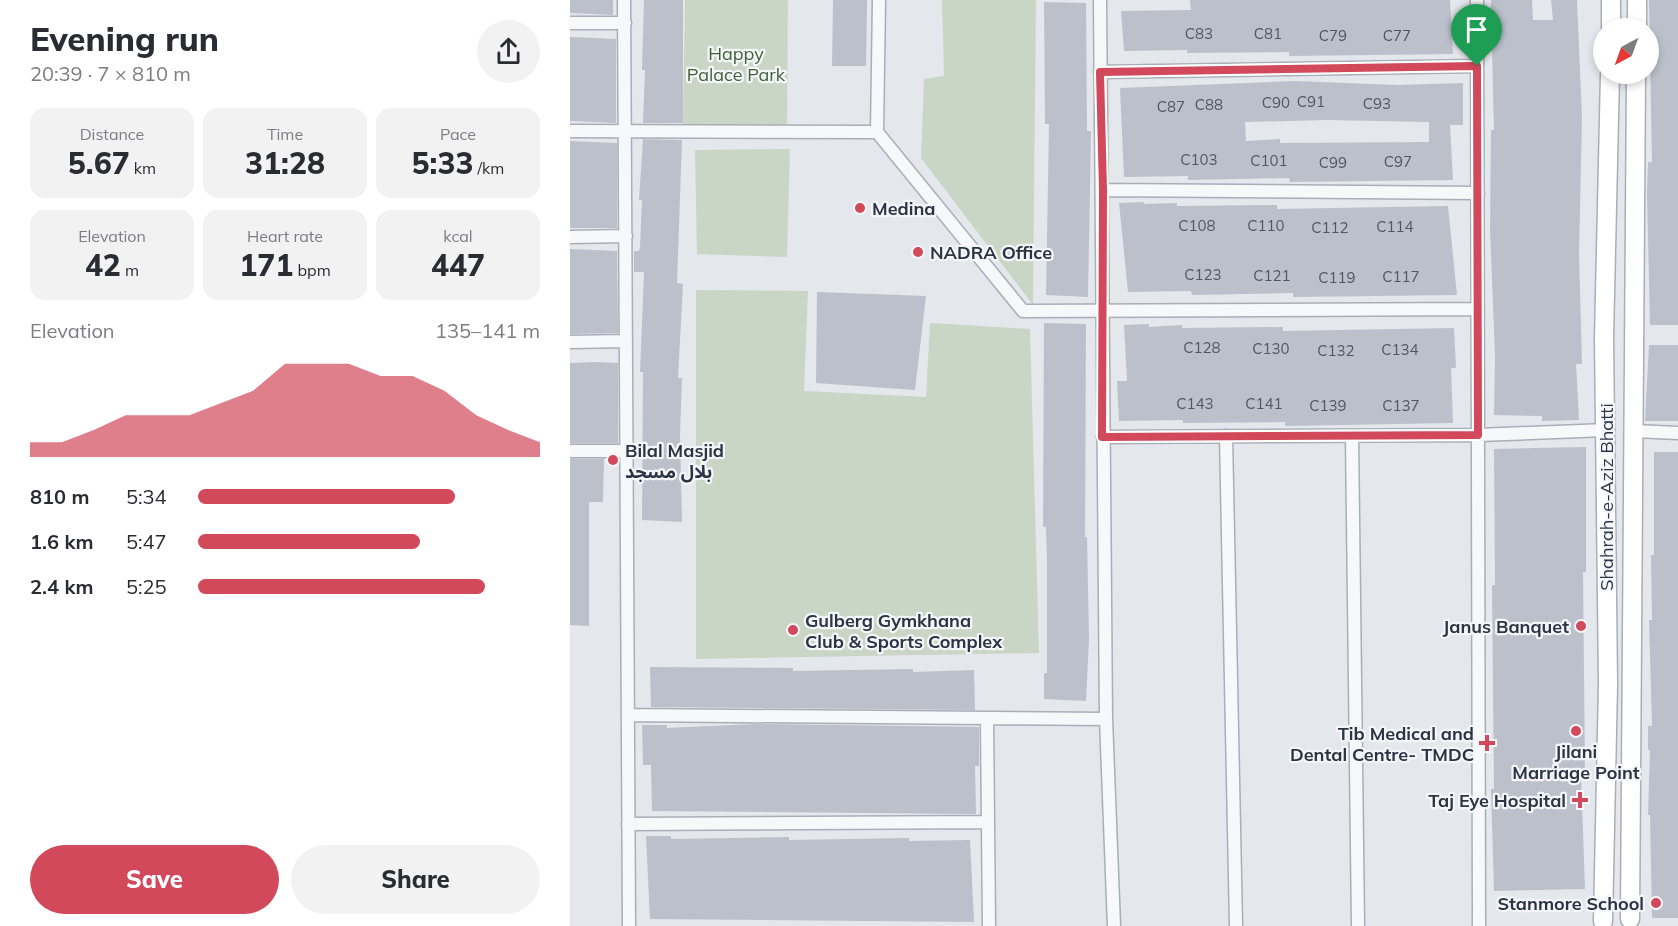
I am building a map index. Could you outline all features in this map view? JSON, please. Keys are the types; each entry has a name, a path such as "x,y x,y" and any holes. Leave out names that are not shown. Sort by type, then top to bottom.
{"main road":[{"path":"1611,0 1611,18"},
{"path":"1636,18 1637,0"},
{"name":"Shahrah-e-Aziz Bhatti","path":"1601,924 1608,684 1604,338 1610,84"},
{"name":"Shahrah-e-Aziz Bhatti","path":"1634,923 1636,84"},
{"path":"1601,924 1622,916 1634,923"}],"street":[{"path":"624,0 629,926"},
{"path":"879,0 877,132 1023,311 1101,313 1477,309"},
{"path":"1100,0 1106,719 1114,926"},
{"path":"1477,0 1479,926"},
{"path":"570,23 625,23"},
{"path":"1100,72 1477,66"},
{"path":"570,130 877,132"},
{"path":"1103,190 1478,193"},
{"path":"570,237 626,236"},
{"path":"570,342 626,342"},
{"path":"1102,437 1478,435 1606,430"},
{"path":"1634,431 1678,433"},
{"path":"1226,436 1236,926"},
{"path":"1352,436 1358,926"},
{"path":"570,451 627,451"},
{"path":"628,715 1106,719"},
{"path":"987,718 989,926"},
{"path":"628,824 988,822"}],"green space":[{"name":"Happy Palace Park","path":"685,0 788,0 787,131 683,128"},
{"path":"942,0 1036,0 1033,305 921,158 924,79 944,76"},
{"path":"790,149 787,257 697,254 695,150"},
{"path":"696,290 808,291 804,391 926,397 930,323 1030,329 1039,653 696,659"}],"building":[{"path":"570,0 613,0 613,15 570,13"},
{"path":"644,0 683,0 683,123 643,123"},
{"path":"833,0 867,0 866,66 832,66"},
{"path":"1190,0 1450,0 1453,54 1289,56 1289,52 1124,51 1121,11 1191,10"},
{"path":"1491,0 1532,0 1533,20 1553,20 1551,0 1577,0 1582,117 1579,254 1582,364 1576,364 1579,420 1542,421 1542,416 1494,415 1495,355 1490,229 1491,130 1494,130 1492,51 1489,51"},
{"path":"1649,0 1678,0 1678,325 1650,325 1647,192 1648,162 1652,162 1651,84 1659,84 1659,18 1649,18"},
{"path":"1044,2 1086,3 1087,131 1091,131 1088,297 1046,295 1049,124 1045,124"},
{"path":"570,37 616,39 616,123 570,121"},
{"path":"1295,81 1397,85 1463,83 1463,125 1450,125 1453,180 1290,182 1289,178 1188,180 1188,176 1124,177 1120,88","holes":["1327,120 1429,122 1429,142 1280,143 1280,139 1246,141 1245,122"]},
{"path":"643,139 682,140 677,283 683,284 678,378 682,378 680,435 682,522 642,520 643,372 640,372 644,272 634,272 634,251 639,251 640,247 642,200 639,200"},
{"path":"570,141 617,143 617,228 570,228"},
{"path":"1144,202 1144,204 1177,203 1177,206 1277,205 1277,209 1448,206 1457,295 1293,297 1293,293 1192,295 1191,291 1128,292 1119,203"},
{"path":"570,249 617,251 618,333 570,334"},
{"path":"817,292 926,296 915,390 816,383"},
{"path":"1044,323 1086,324 1085,537 1087,537 1089,639 1086,701 1044,699 1044,673 1047,673 1047,562 1046,527 1043,527"},
{"path":"1149,324 1149,327 1182,325 1182,328 1283,327 1283,331 1454,328 1456,368 1451,368 1453,423 1285,426 1285,422 1119,421 1117,381 1127,381 1124,325"},
{"path":"1649,345 1678,345 1678,421 1645,421"},
{"path":"570,363 618,363 618,443 570,443"},
{"path":"1586,447 1586,572 1583,572 1585,775 1581,775 1585,889 1494,891 1491,789 1494,789 1492,585 1495,585 1494,449"},
{"path":"1654,452 1678,452 1678,918 1652,918 1650,815 1648,815 1650,750 1648,750 1648,726 1652,726 1649,620 1652,620 1651,555 1654,555"},
{"path":"570,459 604,459 603,502 589,502 589,626 570,625"},
{"path":"650,667 793,668 793,671 974,670 975,710 651,707"},
{"path":"755,724 979,727 979,766 975,766 976,814 652,811 651,765 643,765 642,725 667,725 667,728"},
{"path":"646,836 671,836 671,839 789,837 789,840 909,838 909,841 970,840 974,922 650,919"}],"place":[{"name":"Medina","path":"860,208"},
{"name":"NADRA Office","path":"918,252"},
{"name":"Bilal Masjid بلال مسجد","path":"613,460"},
{"name":"Janus Banquet","path":"1581,626"},
{"name":"Gulberg Gymkhana Club & Sports Complex","path":"793,630"},
{"name":"Jilani Marriage Point","path":"1576,731"},
{"name":"Tib Medical and Dental Centre- TMDC","path":"1487,743"},
{"name":"Taj Eye Hospital","path":"1580,800"},
{"name":"Stanmore School","path":"1656,903"}],"route":[{"path":"1477,66 1478,435 1102,437 1103,190 1100,72 1477,66"}]}
